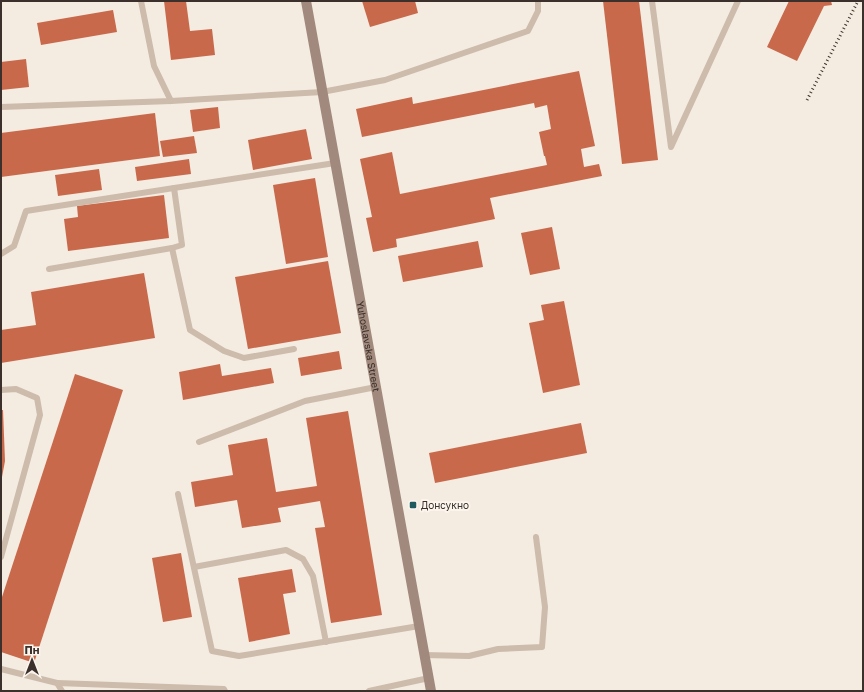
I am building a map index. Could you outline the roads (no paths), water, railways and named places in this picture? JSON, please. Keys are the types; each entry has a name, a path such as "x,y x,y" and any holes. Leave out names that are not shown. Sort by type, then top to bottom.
{"main road":[{"name":"Yuhoslavska Street","path":"306,1 431,691"}],"lane":[{"path":"141,1 154,66 171,101"},
{"path":"1,106 171,101 322,92 385,80 528,31 538,10 538,1"},
{"path":"652,1 671,147 738,1"},
{"path":"1,254 14,246 26,211 335,163"},
{"path":"49,269 182,245 174,188"},
{"path":"172,248 190,330 224,351 244,358 294,349"},
{"path":"199,442 305,401 376,387"},
{"path":"1,390 16,389 37,398 40,415 1,557"},
{"path":"178,494 212,651 239,656 419,626"},
{"path":"424,655 469,656 498,649 542,647 545,607 536,537"},
{"path":"194,567 286,550 304,559 313,576 326,642"},
{"path":"1,669 56,684 224,689 225,691"},
{"path":"369,691 429,678"},
{"path":"56,684 62,691"}],"railway":[{"path":"807,100 858,1"}],"place":[{"name":"Донсукно","path":"413,505"}]}
